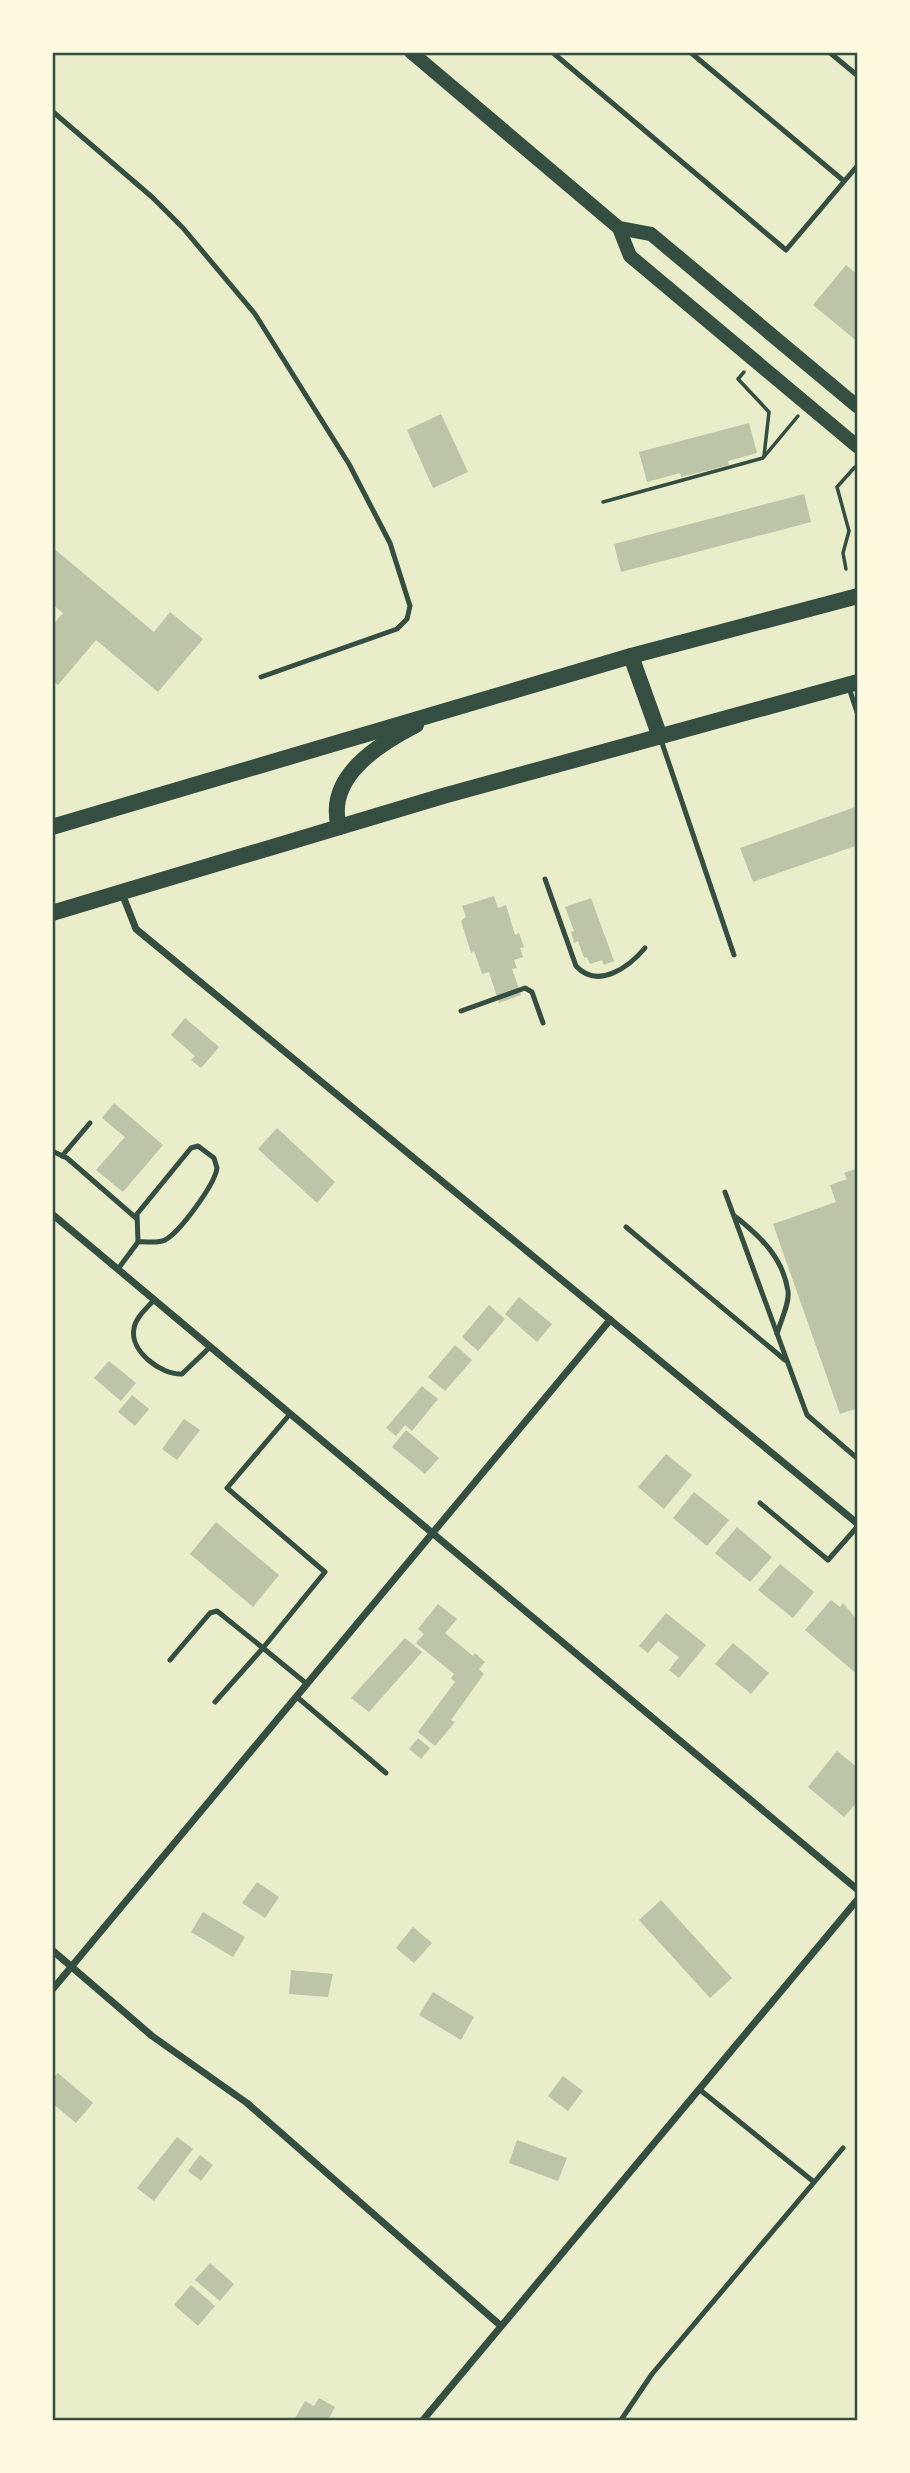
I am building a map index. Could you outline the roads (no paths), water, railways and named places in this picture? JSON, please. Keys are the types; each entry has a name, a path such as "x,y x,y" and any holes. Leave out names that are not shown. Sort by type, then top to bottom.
{"main road":[{"path":"411,52 619,228 630,256 858,447"},
{"path":"619,228 651,234 858,407"},
{"path":"52,827 449,708 858,596"},
{"path":"631,656 660,737"},
{"path":"52,913 339,827 853,683"},
{"path":"339,827 335,812 338,799 365,757 378,745 449,708"}],"street":[{"path":"121,891 136,929 858,1525"},
{"path":"52,1214 858,1890"},
{"path":"52,1990 610,1320"},
{"path":"423,2420 858,1899"},
{"path":"52,1950 152,2036 247,2103 502,2326"}],"lane":[{"path":"552,52 561,55 786,250 858,165"},
{"path":"690,52 844,181"},
{"path":"829,52 858,76"},
{"path":"52,111 107,156 183,228 255,314 349,464 390,543 411,606 407,619 397,629 261,677"},
{"path":"853,683 858,715"},
{"path":"660,737 734,955"},
{"path":"545,879 576,967 582,973 600,977 627,967 645,948"},
{"path":"461,1011 525,988 533,992 543,1024"},
{"path":"62,1156 90,1123"},
{"path":"118,1269 138,1242 136,1218 191,1148 198,1146 214,1158 217,1168 212,1184 169,1238 158,1243 138,1242"},
{"path":"52,1151 62,1156 136,1218"},
{"path":"725,1192 807,1415 858,1459"},
{"path":"733,1216 764,1240 774,1254 789,1293 777,1334"},
{"path":"626,1227 787,1362"},
{"path":"154,1300 134,1326 134,1339 148,1358 173,1374 182,1374 210,1347"},
{"path":"215,1702 325,1572 227,1488 289,1414"},
{"path":"760,1503 828,1560 858,1525"},
{"path":"170,1660 211,1613 217,1611 307,1684"},
{"path":"297,1697 386,1773"},
{"path":"699,2089 814,2182"},
{"path":"621,2420 652,2374 843,2148"}]}
